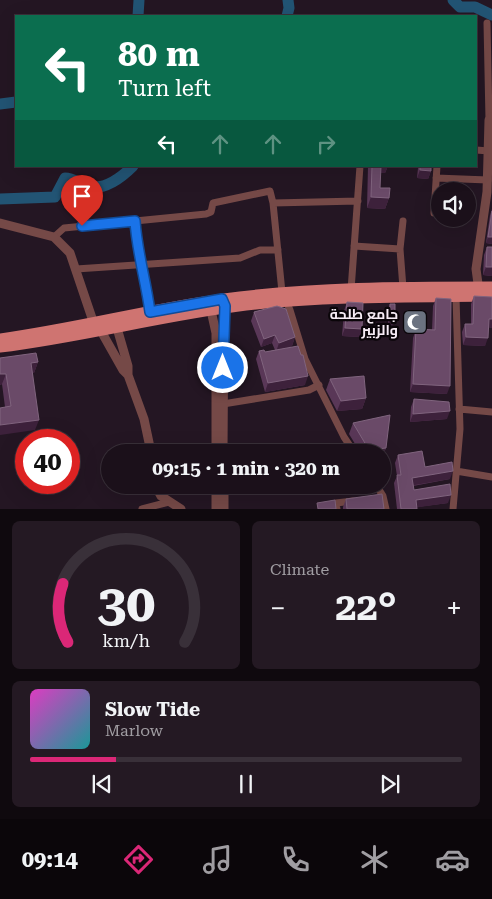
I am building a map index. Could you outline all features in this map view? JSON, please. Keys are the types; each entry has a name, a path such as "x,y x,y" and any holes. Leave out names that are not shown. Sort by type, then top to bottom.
{"main road":[{"path":"284,297 456,297 492,287"},
{"path":"0,347 98,328 150,312 351,290 403,288 479,292 492,296"},
{"path":"0,339 98,328 117,328 217,304"}],"street":[{"path":"479,292 476,273 482,248 489,192 490,118 487,23"},
{"path":"477,150 489,150"},
{"path":"351,290 360,167"},
{"path":"436,182 437,167"},
{"path":"436,178 488,180"},
{"path":"54,237 64,228 206,214 211,212 214,203 270,191 284,297 305,359 348,444"},
{"path":"273,203 358,201"},
{"path":"135,221 138,254 142,264 150,312"},
{"path":"403,221 400,249 403,288"},
{"path":"0,223 54,237 70,253 98,328 123,370 128,374"},
{"path":"354,246 400,249"},
{"path":"76,270 240,258 260,250 278,250"},
{"path":"453,509 460,429 456,297"},
{"path":"217,304 222,326 223,444"},
{"path":"216,444 217,304"},
{"path":"117,328 128,366 128,374 144,419 149,444"},
{"path":"223,404 309,390 319,386"},
{"path":"459,409 492,412"},
{"path":"456,471 492,477"},
{"path":"160,494 181,509"},
{"path":"216,494 216,509"},
{"path":"224,494 224,509"},
{"path":"374,497 383,496 386,509"},
{"path":"336,509 336,504 364,499"},
{"path":"142,509 156,507 169,502"}],"building":[{"path":"372,167 381,167 380,188 390,188 389,198 371,197"},
{"path":"420,167 431,167 431,171 420,170"},
{"path":"492,211 492,237 488,237"},
{"path":"487,247 492,247 492,267 486,267"},
{"path":"474,296 492,297 492,319 489,319 488,338 466,337 465,324 473,324"},
{"path":"436,298 451,299 450,386 413,384 416,329 435,330"},
{"path":"347,302 363,303 362,329 345,328"},
{"path":"390,304 395,304 395,320 390,320"},
{"path":"277,306 286,309 295,337 279,343 275,335 264,339 254,312"},
{"path":"298,346 301,355 303,355 308,376 268,383 259,351 264,350 265,352"},
{"path":"36,353 38,362 31,363 39,420 0,425 0,408 11,406 6,374 0,374 0,358"},
{"path":"364,376 366,398 341,401 330,379"},
{"path":"414,399 449,402 450,411 413,414"},
{"path":"390,415 386,444 365,444 353,423"},
{"path":"422,451 425,467 452,462 453,471 412,478 414,490 450,484 451,495 416,500 417,509 401,509 397,475 401,475 398,455"},
{"path":"382,494 384,509 347,509 346,499"},
{"path":"335,500 336,509 318,509 317,503"}],"waterway":[{"path":"138,15 139,0"},
{"path":"287,15 288,0"},
{"path":"453,0 460,7 475,7 492,15"},
{"path":"0,104 15,102"},
{"path":"0,199 55,197 65,178 91,187 103,186 120,178 132,167"}],"place":[{"name":"جامع طلحة والزبير","path":"415,322"}],"route":[{"path":"82,226 135,221 138,258 145,272 150,312 222,299 224,301 222,322 223,368"}]}
